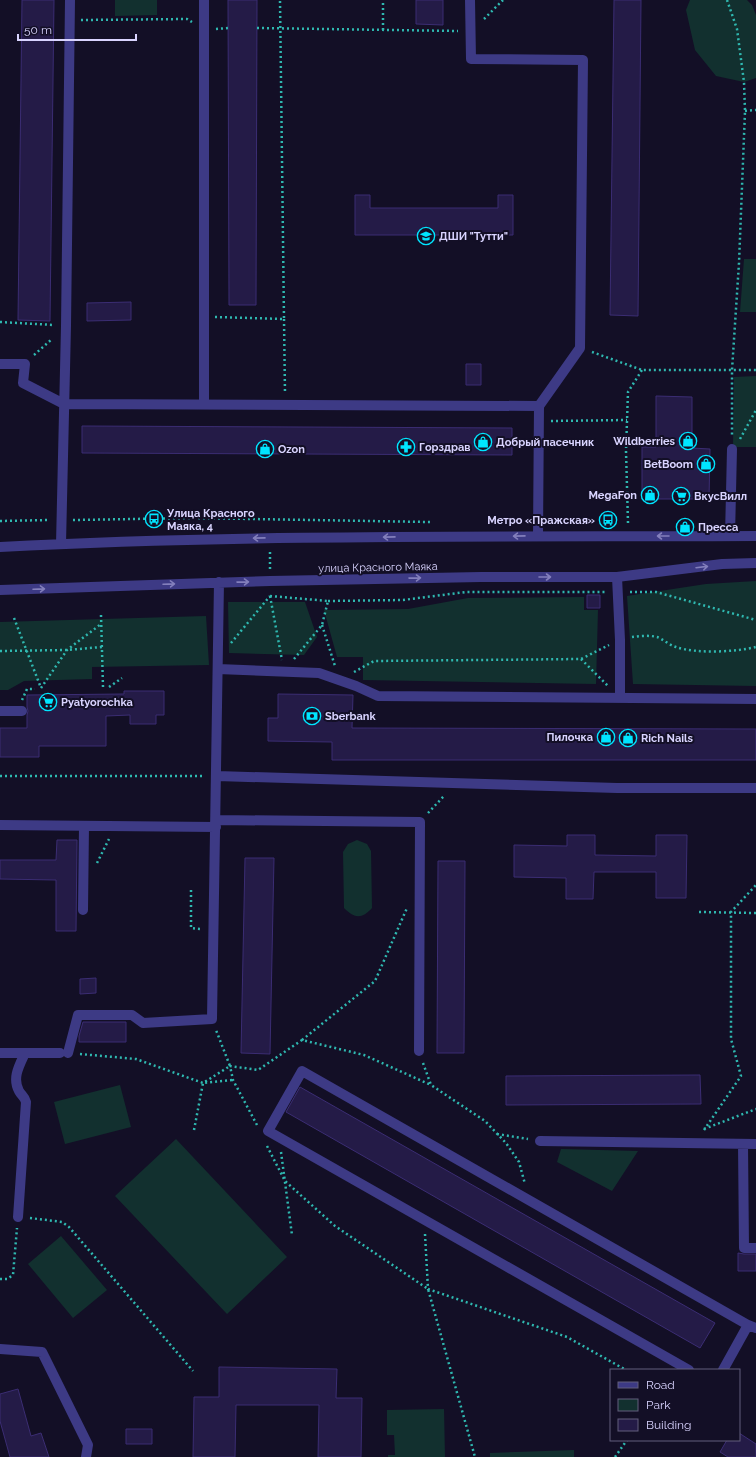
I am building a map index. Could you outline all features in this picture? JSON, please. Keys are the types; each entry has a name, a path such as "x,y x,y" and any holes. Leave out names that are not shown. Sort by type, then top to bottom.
{"street":[{"path":"61,544 66,326 70,0"},
{"path":"204,0 204,404"},
{"path":"470,0 471,59 583,60 580,348 539,406 538,535"},
{"path":"0,364 25,364 23,383 64,404 539,406"},
{"path":"730,536 732,452"},
{"path":"0,547 270,538 538,535 756,536"},
{"name":"улица Красного Маяка","path":"0,590 219,582 466,577 617,577 722,564 756,562"},
{"path":"617,577 620,640 620,698"},
{"path":"0,1054 64,1053 78,1015 132,1015 143,1023 212,1019 219,582"},
{"path":"218,669 319,673 356,686 378,696 756,699"},
{"path":"0,711 22,711"},
{"path":"217,776 625,788 756,788"},
{"path":"0,825 115,826 216,823 420,822 418,1051"},
{"path":"83,910 84,826"},
{"path":"18,1217 26,1102 16,1085 16,1078 25,1054"},
{"path":"687,1369 268,1131 302,1071 752,1326 724,1369"},
{"path":"540,1141 756,1144"},
{"path":"743,1144 744,1248 756,1248"},
{"path":"0,1349 42,1352 88,1446 86,1457"}],"path":[{"path":"280,0 285,405"},
{"path":"383,0 383,30"},
{"path":"257,28 471,32 503,0"},
{"path":"727,0 737,29 744,82 745,111 739,263 732,370 732,452"},
{"path":"70,20 187,19 204,30"},
{"path":"745,111 756,110"},
{"path":"204,317 284,319"},
{"path":"0,322 66,326"},
{"path":"25,364 66,326"},
{"path":"580,348 642,370 756,370"},
{"path":"628,523 626,451 628,392 642,370"},
{"path":"732,452 756,410"},
{"path":"539,421 627,420"},
{"path":"0,521 192,518 438,522"},
{"path":"270,519 270,527"},
{"path":"270,545 270,573"},
{"path":"270,596 328,601 403,600 466,592 656,592 756,620"},
{"path":"218,658 270,596"},
{"path":"270,596 284,672"},
{"path":"284,672 322,625 328,601"},
{"path":"101,615 103,687"},
{"path":"14,618 41,688 67,650 101,624"},
{"path":"322,625 339,681 374,661 581,659 628,637 657,637 675,647 689,650 737,651 756,647"},
{"path":"0,651 67,650 102,647"},
{"path":"581,659 620,698"},
{"path":"109,687 122,678"},
{"path":"27,689 35,689"},
{"path":"0,776 217,776"},
{"path":"420,822 456,783"},
{"path":"96,865 115,826"},
{"path":"704,1144 704,1130 741,1076 731,1040 731,912 756,885"},
{"path":"191,890 191,928 214,929"},
{"path":"194,1130 203,1083 230,1066 258,1070 302,1040 375,981 407,908"},
{"path":"699,912 756,913"},
{"path":"212,1019 230,1066 233,1080 257,1127"},
{"path":"302,1040 364,1055 431,1085 485,1121 506,1143 520,1162 529,1200"},
{"path":"418,1051 431,1085"},
{"path":"64,1053 136,1059 203,1083 233,1080"},
{"path":"704,1130 756,1109"},
{"path":"497,1134 540,1141"},
{"path":"279,1137 292,1235"},
{"path":"264,1140 285,1181 335,1226 428,1289 567,1337 624,1369"},
{"path":"0,1279 6,1279 13,1275 18,1217 57,1221 65,1224 193,1371"},
{"path":"425,1220 428,1289 474,1457"},
{"path":"615,1457 626,1441"}],"green space":[{"path":"115,0 157,0 157,15 115,16"},
{"path":"690,0 747,0 752,5 756,15 756,78 744,82 716,76 695,50 686,10"},
{"path":"744,259 756,259 756,312 740,312"},
{"path":"756,376 756,447 733,447 734,377"},
{"path":"756,581 756,686 633,684 627,596 706,584"},
{"path":"584,597 584,610 598,610 596,684 363,680 363,657 337,657 324,610 408,609 468,598"},
{"path":"228,602 305,602 317,637 304,655 229,653"},
{"path":"206,616 209,665 92,667 92,679 24,681 8,690 0,690 0,622"},
{"path":"357,840 367,844 371,851 372,908 362,916 355,916 344,908 343,852 348,844"},
{"path":"120,1085 131,1127 65,1144 54,1102"},
{"path":"176,1139 287,1257 227,1314 115,1196"},
{"path":"561,1149 638,1151 612,1191 557,1162"},
{"path":"61,1236 107,1290 73,1318 28,1264"},
{"path":"444,1409 445,1457 388,1457 388,1455 395,1455 394,1435 387,1435 387,1410"},
{"path":"574,1450 574,1457 490,1457 490,1453"}],"building":[{"path":"22,0 54,0 50,321 18,320"},
{"path":"228,0 257,0 256,305 229,305"},
{"path":"416,0 443,0 443,25 416,24"},
{"path":"614,0 641,0 638,316 610,315"},
{"path":"355,195 370,195 370,208 498,208 498,195 513,195 513,235 355,235"},
{"path":"131,302 131,320 87,321 87,303"},
{"path":"466,364 481,364 481,385 466,385"},
{"path":"656,396 692,397 692,448 710,449 709,499 642,499 642,447 656,447"},
{"path":"82,426 512,428 512,455 82,453"},
{"path":"587,595 600,595 600,608 587,608"},
{"path":"124,691 164,691 164,715 156,715 156,724 130,724 130,715 106,716 106,746 39,746 39,757 0,757 0,728 27,728 27,695 124,694"},
{"path":"278,694 353,695 352,728 756,729 756,760 332,760 332,742 268,741 268,718 278,718"},
{"path":"567,835 595,835 595,855 656,856 656,835 687,835 686,898 656,898 656,872 594,872 593,899 566,899 566,878 514,877 514,845 567,846"},
{"path":"57,840 77,840 76,931 56,931 56,880 0,879 0,860 56,860"},
{"path":"245,858 274,858 270,1054 241,1053"},
{"path":"438,861 465,861 464,1053 437,1053"},
{"path":"96,978 96,993 80,994 80,979"},
{"path":"83,1022 126,1022 126,1042 79,1042"},
{"path":"700,1075 701,1104 506,1105 506,1076"},
{"path":"300,1087 715,1323 700,1348 286,1112"},
{"path":"738,1253 756,1254 756,1271 738,1271"},
{"path":"219,1367 337,1369 336,1398 362,1398 361,1457 318,1457 319,1405 236,1405 235,1457 193,1457 194,1397 219,1397"},
{"path":"18,1389 31,1436 41,1433 49,1457 10,1457 0,1421 0,1394"},
{"path":"126,1429 152,1429 152,1444 126,1444"},
{"path":"740,1434 756,1444 756,1457 728,1457 720,1452 726,1441 740,1441"}],"place":[{"name":"ДШИ \"Тутти\"","path":"426,236"},
{"name":"Wildberries","path":"688,441"},
{"name":"Добрый пасечник","path":"483,442"},
{"name":"Горздрав","path":"406,447"},
{"name":"Ozon","path":"265,449"},
{"name":"BetBoom","path":"706,464"},
{"name":"MegaFon","path":"650,495"},
{"name":"ВкусВилл","path":"681,496"},
{"name":"Улица Красного Маяка, 4","path":"154,519"},
{"name":"Метро «Пражская»","path":"608,520"},
{"name":"Пресса","path":"685,527"},
{"name":"Pyatyorochka","path":"48,702"},
{"name":"Sberbank","path":"312,716"},
{"name":"Пилочка","path":"606,737"},
{"name":"Rich Nails","path":"628,738"}]}
